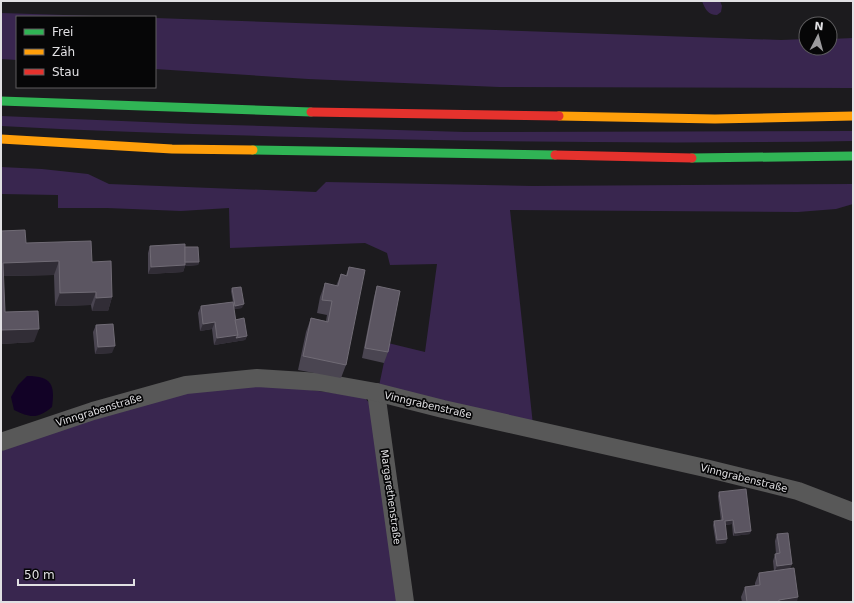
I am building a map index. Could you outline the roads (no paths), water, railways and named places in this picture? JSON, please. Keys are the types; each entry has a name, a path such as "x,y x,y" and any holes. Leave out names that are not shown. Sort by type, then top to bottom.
{"highway":[{"path":"1,101 307,112 714,119 853,116"},
{"path":"1,139 180,149 716,158 853,156"}],"street":[{"name":"Vinngrabenstraße","path":"1,442 93,410 186,385 257,378 320,382 376,392 742,477 798,491 853,512"},
{"name":"Margarethenstraße","path":"376,392 405,602"}]}
